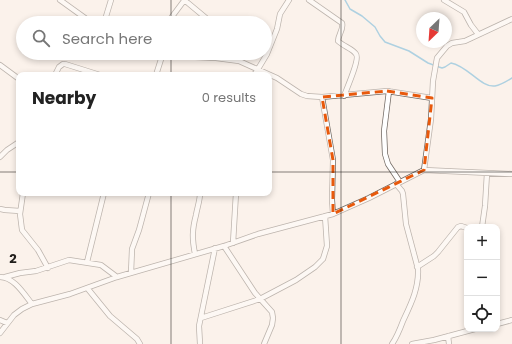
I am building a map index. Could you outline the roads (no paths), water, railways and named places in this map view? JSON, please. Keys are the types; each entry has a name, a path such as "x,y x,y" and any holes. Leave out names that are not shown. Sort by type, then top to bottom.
{"street":[{"path":"60,0 82,16"},
{"path":"106,16 111,0"},
{"path":"272,42 280,14 289,0"},
{"path":"309,0 342,23 343,28 338,42 357,55 358,58 344,96"},
{"path":"444,0 464,12 471,26 478,34"},
{"path":"172,16 185,1 204,16"},
{"path":"424,170 431,119 435,63 439,54 447,46 465,41 512,19"},
{"path":"157,72 161,60"},
{"path":"235,60 264,72"},
{"path":"256,72 263,60"},
{"path":"57,72 61,65 66,64 91,72"},
{"path":"0,65 16,76"},
{"path":"272,76 304,95 322,97 344,96 388,91 432,98"},
{"path":"388,91 384,131 385,154 388,164 403,192 406,224 417,267 418,282 392,344"},
{"path":"322,97 333,160 333,214"},
{"path":"0,157 16,144"},
{"path":"0,333 14,315 32,304 70,294 258,234 333,214 364,201 424,170 512,174"},
{"path":"482,224 487,173"},
{"path":"22,196 20,211 22,230 38,250 48,268"},
{"path":"88,262 103,196"},
{"path":"132,273 132,249 148,196"},
{"path":"195,254 192,239 195,216 200,196"},
{"path":"233,243 236,196"},
{"path":"0,209 20,211"},
{"path":"201,318 260,298 296,280 315,267 322,259 327,246 325,216"},
{"path":"417,267 434,256 458,227 464,227"},
{"path":"224,246 255,294 273,314 272,325 264,344"},
{"path":"200,344 201,318 215,248"},
{"path":"2,277 48,268 69,260 101,265 117,278"},
{"path":"2,277 10,279 32,304"},
{"path":"88,288 110,316 137,339 140,344"},
{"path":"0,320 7,324"},
{"path":"500,323 512,320"},
{"path":"412,344 464,332"},
{"path":"448,336 449,344"}],"waterway":[{"path":"345,0 350,9 362,16 375,27 385,42 409,51 428,63 442,68 451,63 457,65 490,86 499,85 512,78"}]}
